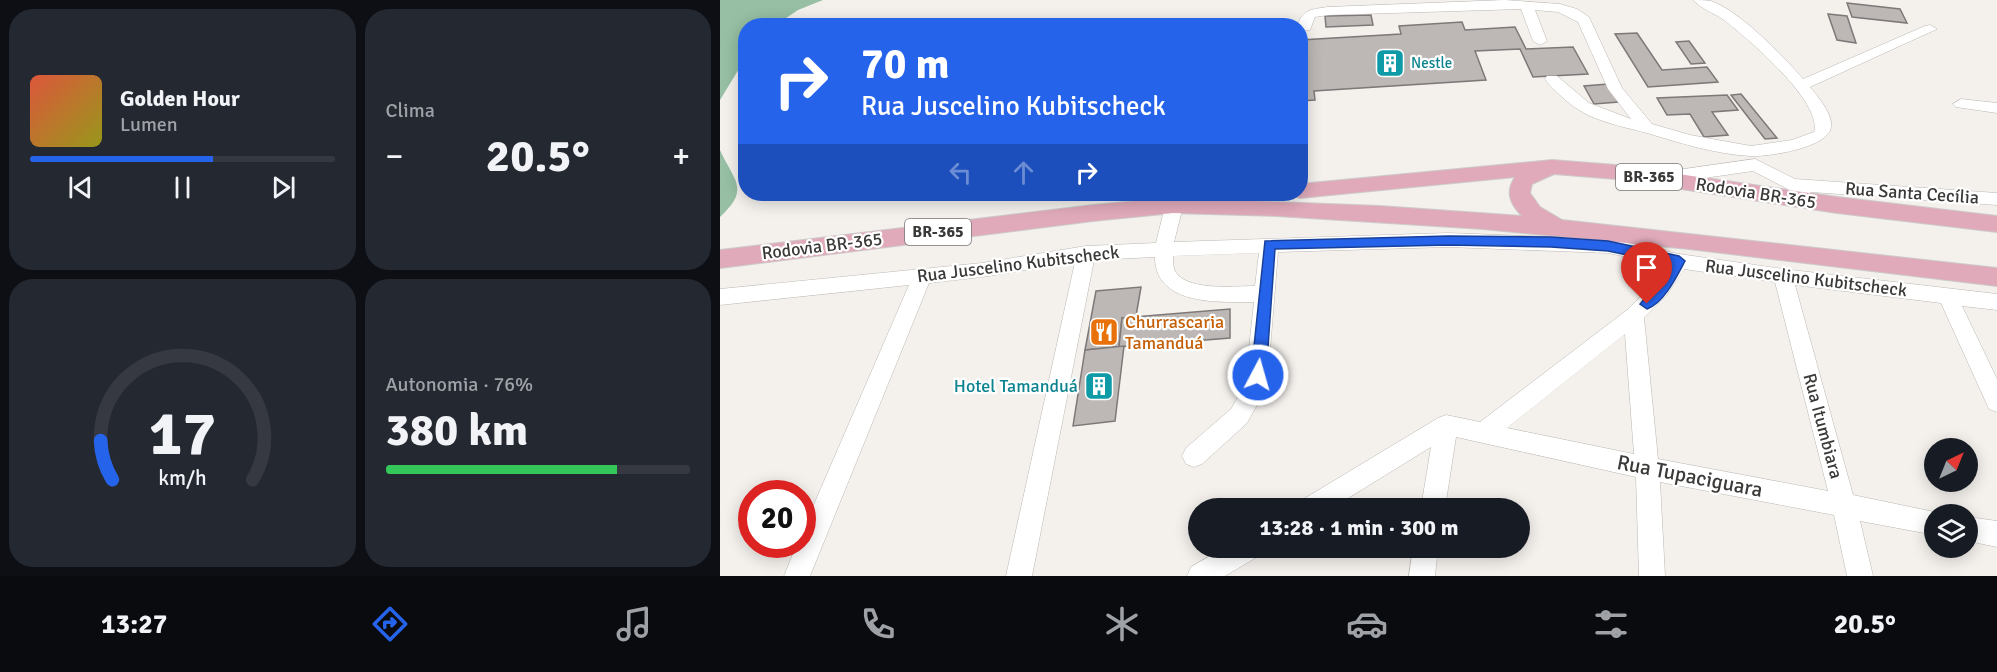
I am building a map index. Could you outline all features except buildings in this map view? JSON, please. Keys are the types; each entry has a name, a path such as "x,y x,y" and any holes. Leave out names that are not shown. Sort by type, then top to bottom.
{"main road":[{"name":"Rodovia BR-365","path":"1308,190 1552,167 1660,179 1837,205 1997,224"},
{"name":"BR-365","path":"1552,167 1526,179 1521,185 1520,194 1531,213 1564,227"},
{"name":"Rodovia BR-365","path":"720,259 1070,216 1219,201"},
{"name":"BR-365","path":"1174,206 1312,208 1564,227 1649,235 1997,277"}],"street":[{"path":"1660,179 1753,158 1795,145 1821,135 1824,128 1818,109 1800,86 1754,37 1730,18 1699,0"},
{"path":"1307,18 1308,15 1316,12 1526,4 1560,8 1584,20 1615,88 1646,128"},
{"path":"1526,4 1540,41"},
{"path":"1800,86 1930,29"},
{"path":"1552,79 1567,96 1580,106 1616,121 1753,158 1791,185 1837,205"},
{"path":"1961,104 1997,108"},
{"name":"Rua Santa Cecília","path":"1791,185 1997,199"},
{"path":"1174,206 1164,249 1165,271 1170,280 1186,290 1200,293 1265,294"},
{"name":"Rua Juscelino Kubitscheck","path":"720,297 981,270 1086,253 1448,240 1551,242 1608,246 1679,261 1783,276 1997,302"},
{"path":"1194,456 1239,416 1256,387 1269,245"},
{"path":"1019,576 1086,253"},
{"path":"1483,433 1634,316 1659,291 1679,261"},
{"path":"797,576 921,276"},
{"name":"Rua Itumbiara","path":"1783,276 1860,576"},
{"path":"1948,296 1997,402"},
{"path":"1634,316 1647,468 1652,576"},
{"path":"1327,498 1446,425"},
{"path":"1435,498 1446,425"},
{"name":"Rua Tupaciguara","path":"1446,425 1647,468 1924,521"},
{"path":"1978,531 1997,534"},
{"path":"1422,576 1425,558"},
{"path":"1200,576 1238,560"}],"green space":[{"path":"720,0 823,0 798,10 786,18 738,18 738,70 720,100"},
{"path":"720,150 734,177 737,192 735,199 720,217"}],"place":[{"name":"Nestle","path":"1390,63"},
{"name":"Churrascaria Tamanduá","path":"1104,332"},
{"name":"Hotel Tamanduá","path":"1099,386"}],"route":[{"path":"1258,375 1269,245 1448,240 1551,242 1608,246 1679,261 1670,277 1647,304"}]}
